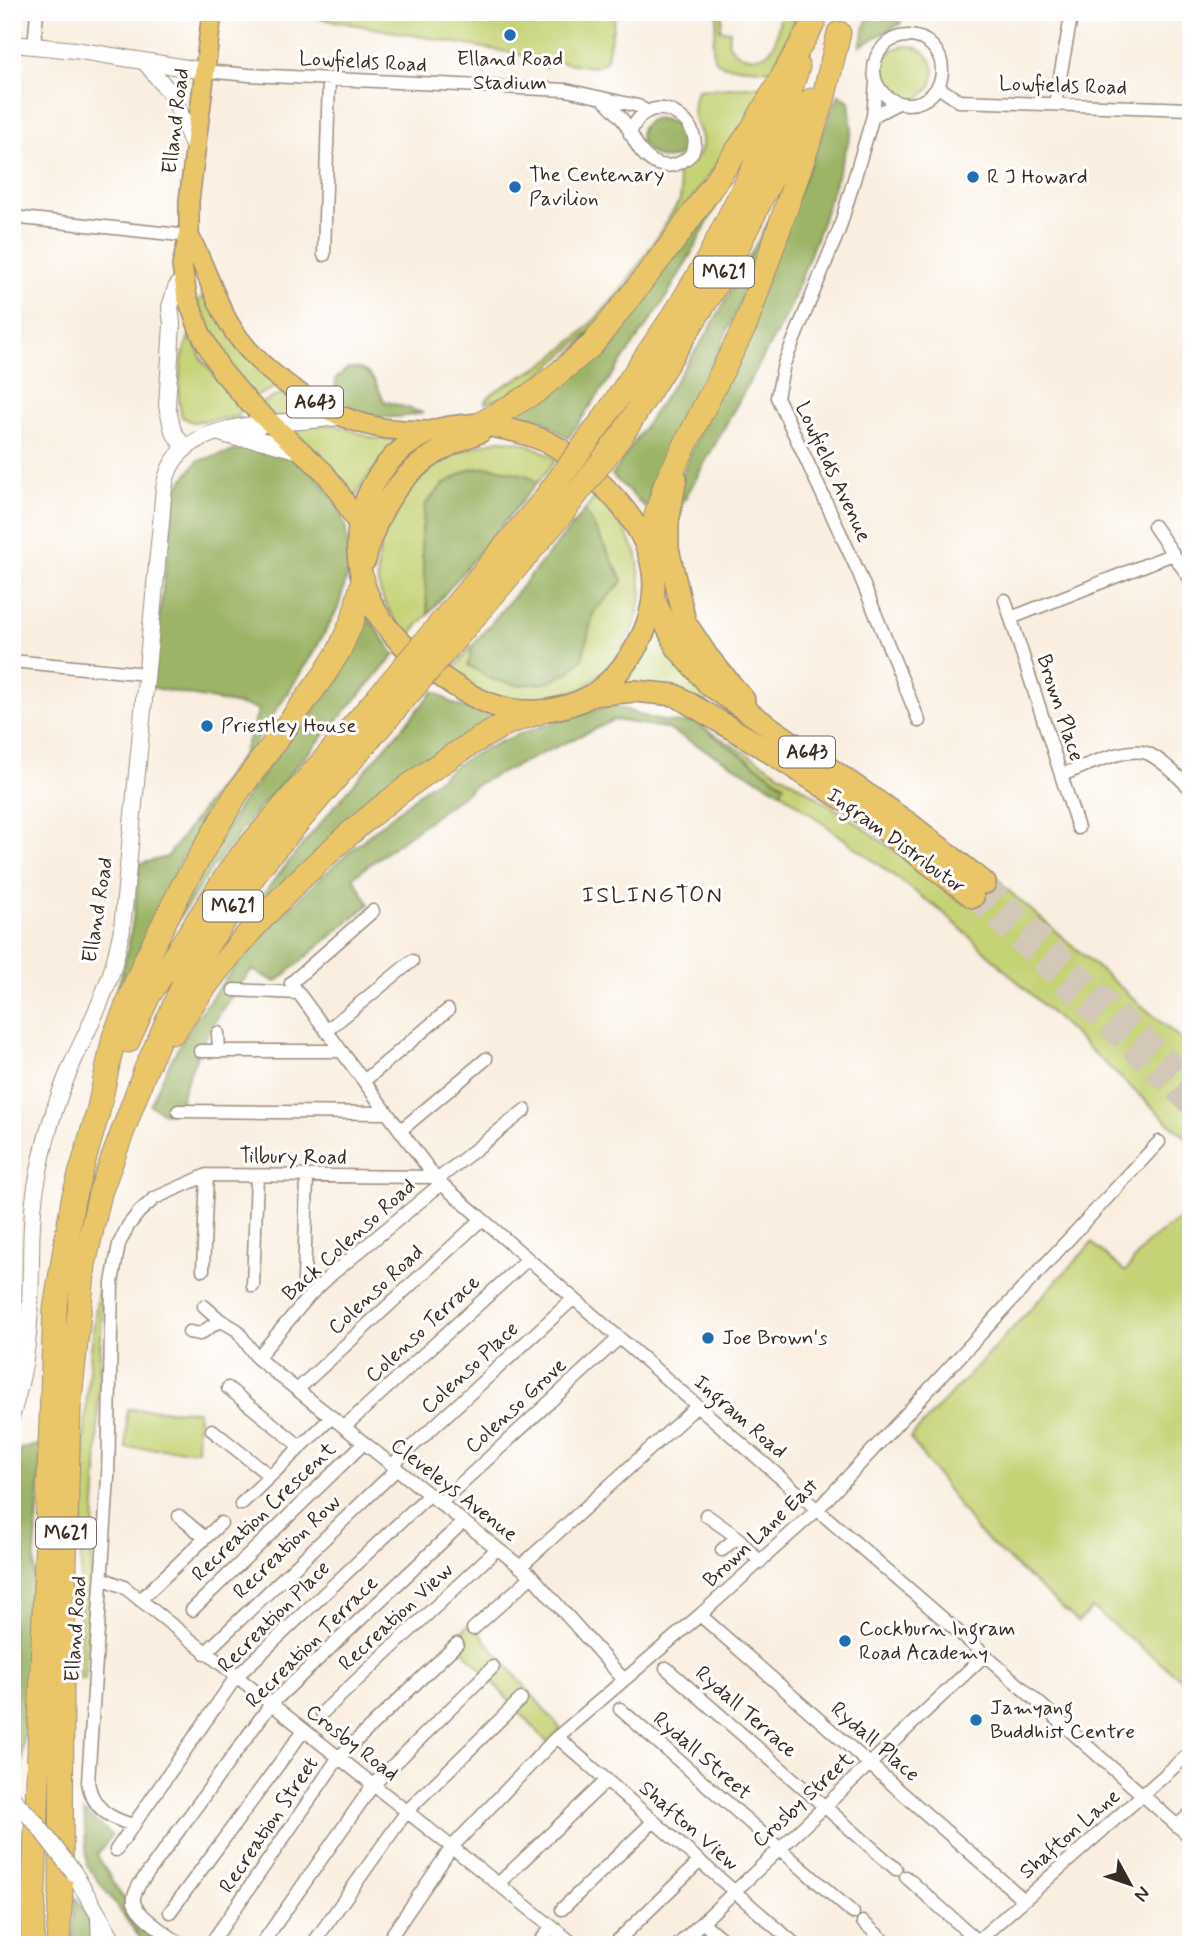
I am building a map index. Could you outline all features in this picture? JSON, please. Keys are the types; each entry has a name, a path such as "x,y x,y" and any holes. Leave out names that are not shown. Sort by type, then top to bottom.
{"highway":[{"name":"M621","path":"448,631 602,421 678,309 708,259 816,17"},
{"path":"647,545 666,483 746,324 842,22"},
{"path":"98,1112 114,1037 144,963 177,896 237,793 339,651 351,626 363,580 365,558 376,525 397,487 419,462 487,425 537,391 592,345 676,238 752,129 778,98"},
{"name":"M621","path":"58,1945 69,1409 83,1265 100,1193 122,1127 161,1031 188,974 262,864 382,709 448,631 560,516 622,435 728,266 816,103"},
{"path":"122,1127 166,1044 195,999 286,893 350,835 453,754 502,726 540,712 568,706 593,695 620,668 645,630 654,598 654,580 647,545 635,523 607,489 561,450 519,432 487,425 430,431 387,465 367,496 358,524 363,580 377,613 391,632 408,651 440,676 461,691 502,709 540,712"},
{"path":"681,456 668,522 668,549 685,622 708,657 749,706 782,734"},
{"name":"Ingram Distributor","path":"593,695 634,691 675,695 754,742 979,890 911,824 709,685 677,648 654,598"},
{"name":"M621","path":"32,1945 55,1309 73,1199 98,1112 123,1050 149,995 206,904 263,829 382,709"}],"main road":[{"name":"Elland Road","path":"212,12 188,201 189,236 182,266 187,297 201,334 221,370 269,423 324,472 358,524"},
{"name":"Elland Road","path":"189,236 204,262 209,281 228,321 244,345 263,365 287,384 343,416 377,427 430,431"}],"street":[{"path":"34,46 37,12"},
{"path":"1055,104 1072,12"},
{"path":"912,36 921,38 937,51 942,71 937,87 930,96 920,102 898,103 889,99 876,83 874,63 877,54 892,40 912,36"},
{"path":"12,44 205,71"},
{"path":"145,62 174,98 194,148"},
{"name":"Lowfields Road","path":"205,71 566,90 638,106 647,112 664,110 683,116 693,133 694,145 690,155 682,162 668,167 642,154 624,121 603,99"},
{"path":"324,255 329,79"},
{"name":"Lowfields Avenue","path":"876,83 873,116 839,230 784,365 777,397 858,571 919,721"},
{"name":"Lowfields Road","path":"937,87 959,102 1191,109"},
{"path":"873,116 898,103"},
{"path":"630,134 639,118 647,112"},
{"path":"12,217 189,236"},
{"name":"Elland Road","path":"183,278 176,288 170,307 172,324 167,406 173,431 185,449"},
{"name":"Elland Road","path":"12,1414 30,1305 30,1238 45,1142 71,1068 85,1041 112,971 122,929 165,483 171,465 185,449 219,433 243,425 327,420 343,416"},
{"name":"Elland Road","path":"219,433 300,451"},
{"path":"1154,526 1191,580"},
{"path":"1011,618 1173,554"},
{"name":"Brown Place","path":"1005,600 1078,828"},
{"path":"12,661 146,674"},
{"path":"1061,775 1131,751 1147,753 1154,757 1191,789"},
{"path":"298,993 291,984 373,911"},
{"path":"326,1031 412,961"},
{"path":"254,977 254,991"},
{"path":"234,990 298,993"},
{"name":"Ingram Road","path":"298,993 438,1180 985,1655 1191,1838"},
{"path":"364,1081 448,1010"},
{"path":"218,1033 219,1051"},
{"path":"200,1051 341,1051"},
{"path":"401,1130 486,1059"},
{"path":"187,1098 183,1111 387,1113"},
{"name":"Back Colenso Road","path":"257,1358 331,1274 438,1180 525,1110"},
{"name":"Brown Lane East","path":"385,1945 452,1847 557,1737 700,1615 817,1510 1159,1142"},
{"path":"204,1270 207,1175"},
{"name":"Tilbury Road","path":"155,1198 207,1175 438,1180"},
{"path":"253,1286 257,1176"},
{"path":"304,1281 307,1177"},
{"name":"Elland Road","path":"134,1825 110,1818 93,1799 88,1782 108,1478 114,1266 119,1244 128,1226 155,1198"},
{"name":"Colenso Road","path":"297,1390 482,1219"},
{"name":"Colenso Terrace","path":"344,1427 528,1259"},
{"name":"Colenso Place","path":"394,1467 573,1299"},
{"name":"Cleveleys Avenue","path":"204,1306 237,1330 257,1358 531,1576 624,1680"},
{"path":"189,1332 200,1334 220,1320"},
{"name":"Colenso Grove","path":"440,1503 619,1338"},
{"path":"228,1388 301,1447"},
{"path":"520,1567 697,1406"},
{"path":"241,1504 332,1417"},
{"path":"212,1430 270,1476"},
{"name":"Recreation Crescent","path":"192,1610 364,1443"},
{"name":"Recreation Row","path":"205,1653 394,1467"},
{"name":"Recreation Place","path":"116,1850 236,1677 429,1494"},
{"path":"706,1515 737,1537 760,1562"},
{"path":"178,1516 205,1538"},
{"name":"Recreation Terrace","path":"182,1945 134,1905 134,1896 139,1885 271,1704 463,1522"},
{"path":"141,1600 221,1523"},
{"path":"722,1550 737,1537"},
{"name":"Recreation View","path":"322,1713 497,1549"},
{"path":"473,1629 531,1576"},
{"name":"Crosby Road","path":"102,1578 124,1587 141,1600 575,1945"},
{"name":"Rydall Place","path":"700,1615 1024,1900"},
{"name":"Recreation Street","path":"210,1945 339,1757 457,1644"},
{"name":"Crosby Street","path":"678,1945 985,1655"},
{"path":"261,1945 373,1785 493,1667"},
{"name":"Rydall Terrace","path":"666,1668 901,1873 976,1943"},
{"path":"312,1945 407,1811 520,1699"},
{"name":"Rydall Street","path":"620,1709 889,1945"},
{"path":"170,1912 304,1730"},
{"name":"Shafton View","path":"557,1737 796,1945"},
{"name":"Shafton Lane","path":"976,1943 1191,1752"},
{"path":"498,1884 607,1780"},
{"path":"12,1797 36,1823 74,1873 116,1945"},
{"path":"1177,1826 1191,1813"},
{"path":"562,1909 654,1822"},
{"path":"613,1945 700,1861"},
{"path":"99,1918 100,1945"},
{"path":"702,1922 729,1945"},
{"path":"537,1945 552,1927"}],"green space":[{"name":"Elland Road Stadium","path":"284,12 616,12 606,62 593,67 547,60 546,67 533,64 534,57"},
{"path":"718,12 723,12 720,30 730,31 728,43 738,53 751,57 767,54 775,43 781,12 799,12 773,70 724,66 714,59 713,43"},
{"path":"869,12 903,12 900,24 860,46"},
{"path":"907,46 926,54 934,73 926,92 907,100 888,92 880,73 888,54"},
{"path":"765,86 746,125 603,320 529,385 485,403 493,393 542,365 585,330 620,290 651,247 680,200 681,191 676,171 691,163 701,150 702,138 693,110 697,90"},
{"path":"839,94 849,101 852,131 789,310 677,513 678,483"},
{"path":"656,118 679,129 684,139 684,153 672,158 661,158 645,148 641,131"},
{"path":"728,183 662,304 568,438 543,420 539,425 504,415 527,403"},
{"path":"773,214 733,319 651,488 646,508 612,475 708,332"},
{"path":"203,297 207,298 276,387 253,398 220,358 197,301"},
{"path":"191,332 202,359 241,410 238,417 192,422 182,417 180,374"},
{"path":"348,368 368,373 384,401 423,413 386,417 364,413 354,408 335,391 336,379"},
{"path":"283,393 315,413 275,417 259,404"},
{"path":"336,425 373,438 401,440 364,481 352,504 315,453 290,426"},
{"path":"498,440 529,445 556,460 537,483 528,476 492,467 471,469 444,484 425,505 421,540 428,614 408,637 395,621 380,591 377,573 384,535 404,497 431,468 458,452"},
{"path":"252,446 281,451 309,468 335,499 345,525 351,563 338,608 315,650 180,860 119,998 115,997 131,931 139,864 167,857 243,754 259,709 150,687 176,489 198,461"},
{"path":"492,467 528,476 537,483 428,614 421,540 425,505 444,484 471,469"},
{"path":"597,495 618,518 637,554 642,594 634,628 612,664 583,688 537,703 484,695 449,674 473,645 469,666 587,634 594,611 623,581 585,510"},
{"path":"585,510 623,581 594,611 582,659 568,673 546,683 517,685 491,679 468,665 473,645"},
{"path":"367,616 395,655 252,817 211,870 162,945 239,806 348,659"},
{"path":"656,627 710,696 707,702 621,684 642,659"},
{"path":"434,691 454,704 507,721 468,739 219,955 269,886"},
{"path":"614,705 663,721 694,722 784,785 781,792 666,728 614,720 479,783 353,877 369,904 276,982 252,970 206,1036 189,1073 178,1111 166,1114 150,1105 178,1048 220,985 296,901 352,849 446,772 469,757 522,733"},
{"path":"694,722 838,810 965,904 993,880 1009,891 1191,1048 1191,1136 1188,1139 1168,1122 945,914 781,792 784,784"},
{"path":"1191,1210 1191,1687 1092,1608 1078,1622 978,1532 910,1438 1092,1243 1125,1272 1146,1244"},
{"path":"100,1280 104,1281 97,1472 85,1679 80,1679 85,1429"},
{"path":"127,1409 198,1411 197,1450 126,1448"},
{"path":"42,1444 21,1780 12,1771 12,1474 20,1449"},
{"path":"471,1623 561,1729 547,1742 453,1639"},
{"path":"84,1812 112,1835 97,1855 134,1914 163,1945 145,1945 87,1865"},
{"path":"12,1815 18,1820 15,1945 12,1945"},
{"path":"17,1830 23,1833 20,1945 15,1945"},
{"path":"75,1897 86,1913 94,1945 72,1945"}],"tunnel":[{"path":"985,883 1191,1082"},
{"path":"973,897 1191,1106"}],"place":[{"name":"Elland Road Stadium","path":"510,35"},
{"name":"R J Howard","path":"973,177"},
{"name":"The Centenary Pavilion","path":"515,187"},
{"name":"Priestley House","path":"207,726"},
{"name":"Joe Brown's","path":"708,1338"},
{"name":"Cockburn Ingram Road Academy","path":"845,1641"},
{"name":"Jamyang Buddhist Centre","path":"976,1720"}],"district":[{"name":"ISLINGTON","path":"653,896"}]}
